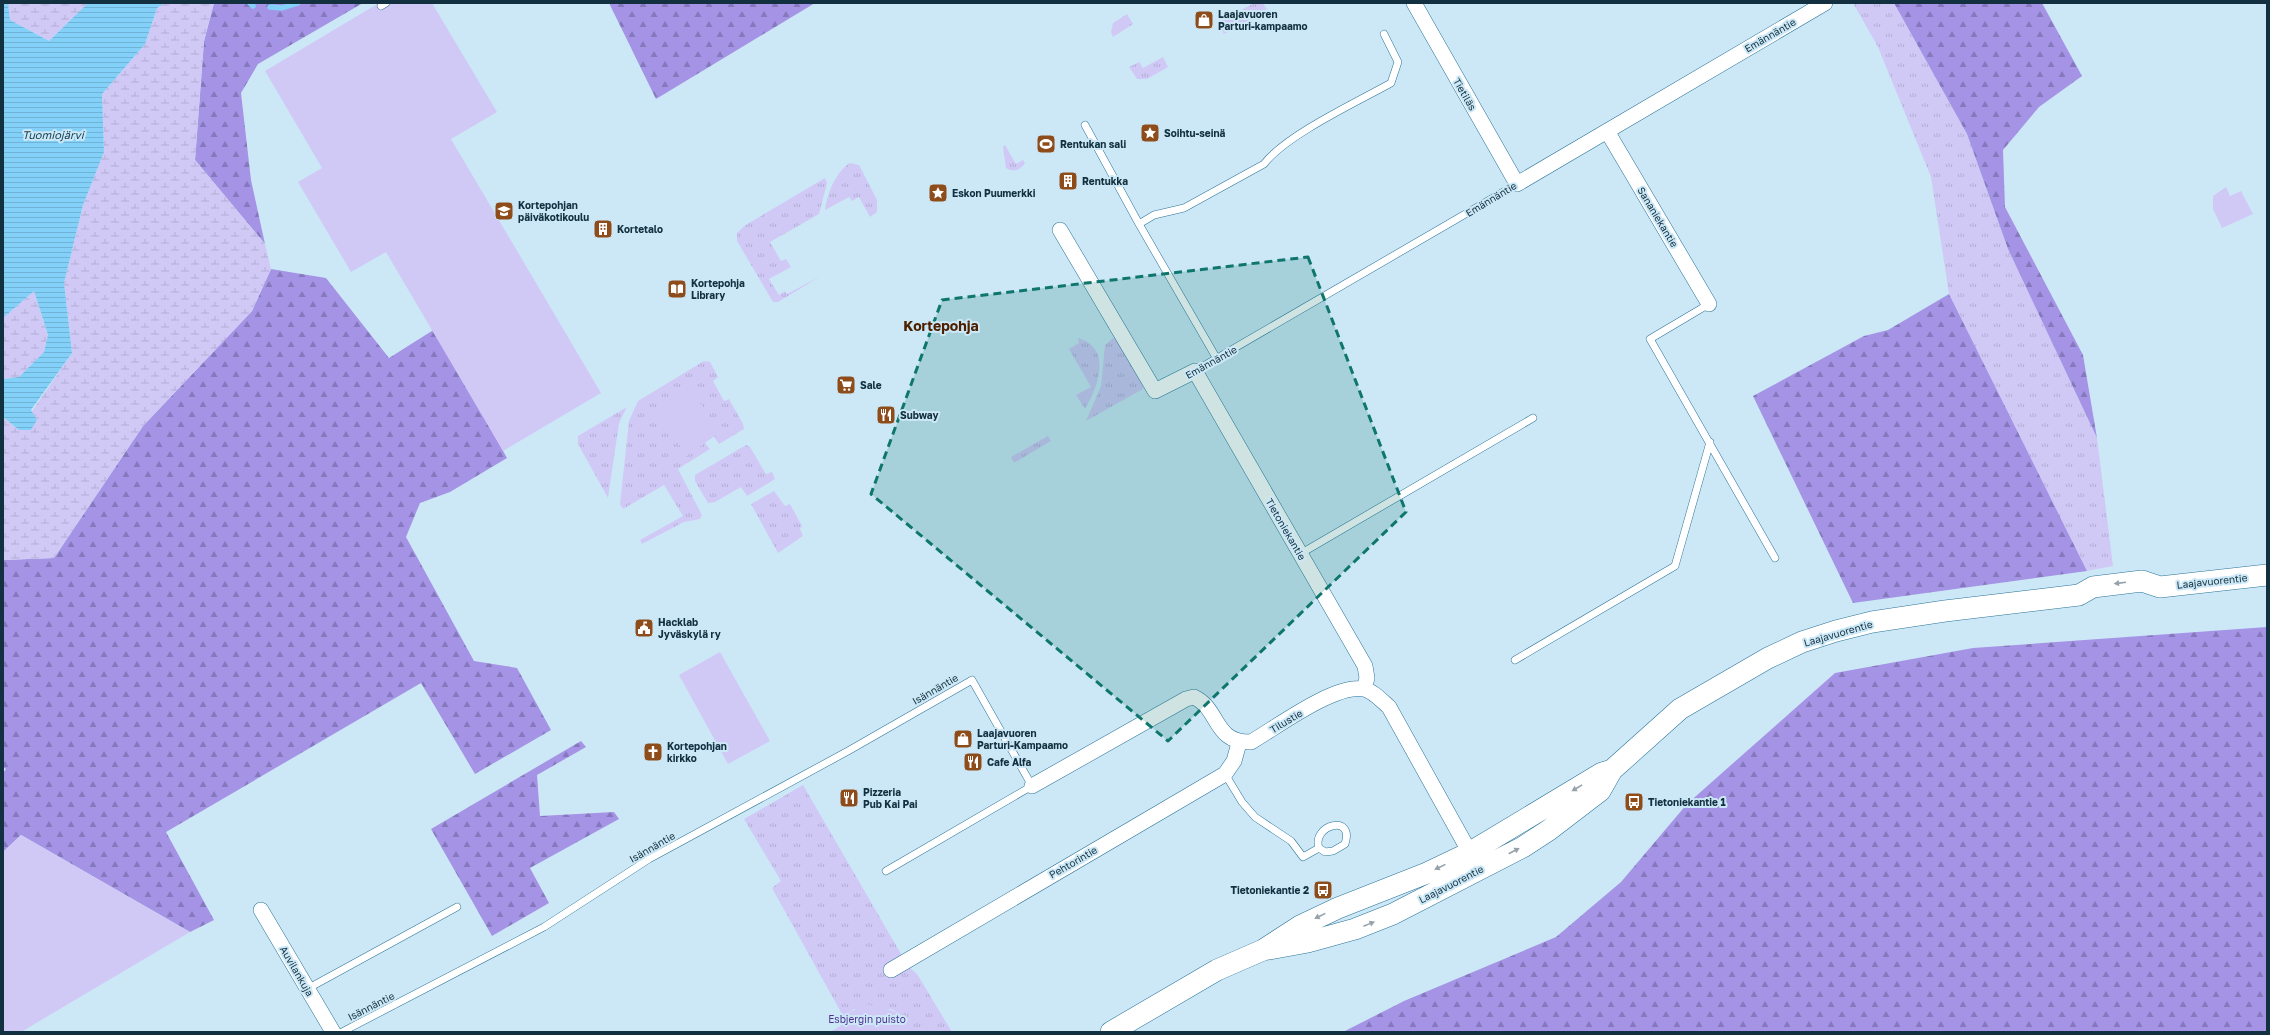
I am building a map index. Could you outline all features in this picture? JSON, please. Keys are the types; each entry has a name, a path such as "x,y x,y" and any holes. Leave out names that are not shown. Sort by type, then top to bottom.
{"main road":[{"name":"Laajavuorentie","path":"1111,1032 1217,970 1263,950 1308,942 1355,929 1393,914 1475,861 1549,830 1600,792 1612,770 1680,709 1768,658 1802,642 1836,631 1872,622 1945,611 2080,595 2095,601 2144,595 2158,587 2267,575"}],"street":[{"name":"Tietiläs","path":"1414,3 1517,184"},
{"name":"Emännäntie","path":"1517,184 1825,3"},
{"name":"Sananiekantie","path":"1607,130 1709,304"},
{"name":"Emännäntie","path":"1060,230 1155,391 1195,371"},
{"name":"Tietoniekantie","path":"1195,371 1365,666 1367,678 1364,689"},
{"name":"Tilustie","path":"1239,742 1251,742 1329,695 1346,689 1364,689"},
{"path":"1364,689 1376,696 1389,707 1475,861"},
{"path":"1032,786 1186,699 1194,696 1203,701 1217,724 1231,739 1239,742"},
{"name":"Pehtorintie","path":"891,970 1225,774 1234,761 1239,742"},
{"name":"Auvilankuja","path":"262,910 332,1032"}],"lane":[{"path":"1139,224 1154,215 1184,208 1264,164 1270,156 1298,136 1391,83 1398,62 1384,34"},
{"path":"1085,125 1139,224 1216,359"},
{"name":"Emännäntie","path":"1195,371 1517,184"},
{"path":"1709,304 1650,339 1775,558"},
{"path":"1300,554 1533,418"},
{"path":"1515,660 1675,566 1710,442"},
{"name":"Isännäntie","path":"342,1032 544,927 648,859 848,751 972,680 1032,786"},
{"path":"1225,774 1242,802 1255,818 1291,841 1303,857 1319,848"},
{"path":"886,871 1032,786"},
{"path":"1334,825 1341,826 1346,829 1348,836 1345,844 1333,851 1325,852 1319,848 1317,841 1319,834 1334,825"},
{"path":"307,989 457,907"}],"highlighted area":[{"path":"1308,257 1406,512 1168,741 871,494 942,300"}],"green space":[{"path":"8,3 88,3 49,41 10,20"},
{"path":"165,3 214,3 204,41 195,160 265,244 271,269 252,311 143,426 54,558 3,560 3,417 19,430 72,353 64,283 83,205 104,152 102,94 145,44 157,8"},
{"path":"214,3 363,3 258,64 241,93 251,180 265,244 195,160 204,41"},
{"path":"379,3 432,3 497,112 451,139 601,393 503,451 386,252 351,272 298,182 322,168 265,71"},
{"path":"609,3 815,3 656,99"},
{"path":"1254,3 1263,3 1267,10 1224,34 1218,23"},
{"path":"1853,3 1894,3 1967,134 2008,249 2097,438 2113,566 2087,571 1949,294 1931,177 1878,47"},
{"path":"1894,3 2042,3 2082,76 2039,107 2003,150 2005,207 2083,355 2097,438 2008,249 1967,134"},
{"path":"1127,14 1133,24 1113,37 1111,32 1113,23"},
{"path":"1163,57 1168,67 1147,79 1137,79 1129,67 1139,62 1143,68"},
{"path":"1005,145 1016,164 1023,160 1025,163 1019,169 1011,170 1006,168 1003,147"},
{"path":"850,163 859,165 877,200 877,212 870,217 859,197 852,201 849,197 825,210 828,197 836,177 840,171"},
{"path":"825,178 827,183 819,214 770,242 781,261 786,259 791,267 769,279 779,295 785,291 787,294 821,276 778,302 773,302 737,241 737,233 744,226"},
{"path":"2226,187 2230,196 2241,191 2253,214 2222,228 2213,209 2213,196"},
{"path":"271,269 326,278 389,358 435,329 507,458 450,492 420,503 406,537 474,661 517,668 551,730 475,774 421,683 166,832 214,920 190,932 21,835 3,852 3,773 6,769 3,767 3,560 54,558 143,426 252,311"},
{"path":"34,291 48,336 44,352 19,377 3,379 3,318"},
{"path":"1949,294 2087,571 1853,603 1753,396 1864,336 1888,330"},
{"path":"1078,338 1089,343 1096,350 1100,369 1098,380 1085,409 1076,395 1091,387 1069,349 1079,343"},
{"path":"1113,338 1119,340 1142,380 1143,389 1086,421 1101,386 1105,345"},
{"path":"704,361 710,362 718,377 713,381 724,401 729,399 743,424 744,429 719,444 714,437 719,433 686,455 705,443 710,449 678,469 702,515 700,519 684,522 642,544 640,540 683,516 664,485 623,509 620,504 629,421 638,401"},
{"path":"691,388 719,433 686,456 657,408"},
{"path":"627,407 619,423 608,498 578,444 578,436"},
{"path":"1048,436 1051,441 1014,463 1011,457"},
{"path":"746,445 750,447 766,474 772,472 775,479 747,496 741,487 715,502 708,503 695,481 695,475"},
{"path":"774,491 785,506 790,504 802,526 800,529 803,536 778,553 751,504"},
{"path":"2267,627 2267,1032 1343,1032 1404,1001 1556,937 1621,882 1687,804 1835,673 1973,648"},
{"path":"720,652 770,741 728,764 679,675"},
{"path":"581,741 586,747 537,775 540,816 614,812 619,819 530,868 549,903 492,936 431,829"},
{"path":"803,785 908,966 917,974 952,1032 917,1032 906,1017 891,1009 854,1009 843,1016 772,888 781,881 744,819"},
{"path":"21,835 190,932 21,1032 3,1032 3,852"},
{"name":"Esbjergin puisto","path":"865,1004 887,1009 902,1015 908,1019 917,1032 830,1032 847,1022 843,1016"}],"water":[{"name":"Tuomiojärvi","path":"3,3 8,3 10,20 49,41 88,3 165,3 157,8 145,44 102,94 104,152 83,205 64,283 72,353 31,410 37,420 31,430 19,430 3,417 3,379 19,377 44,352 48,335 34,291 3,318"}],"waterway":[{"path":"250,3 253,6"},
{"path":"270,7 282,8 298,3"}],"place":[{"name":"Laajavuoren Parturi-kampaamo","path":"1204,20"},
{"name":"Soihtu-seinä","path":"1150,133"},
{"name":"Rentukan sali","path":"1046,144"},
{"name":"Rentukka","path":"1068,181"},
{"name":"Eskon Puumerkki","path":"938,193"},
{"name":"Kortepohjan päiväkotikoulu","path":"504,211"},
{"name":"Kortetalo","path":"603,229"},
{"name":"Kortepohja Library","path":"677,289"},
{"name":"Sale","path":"846,385"},
{"name":"Subway","path":"886,415"},
{"name":"Hacklab Jyväskylä ry","path":"644,628"},
{"name":"Laajavuoren Parturi-Kampaamo","path":"963,739"},
{"name":"Kortepohjan kirkko","path":"653,752"},
{"name":"Cafe Alfa","path":"973,762"},
{"name":"Pizzeria Pub Kai Pai","path":"849,798"},
{"name":"Tietoniekantie 1","path":"1634,802"},
{"name":"Tietoniekantie 2","path":"1323,890"}],"district":[{"name":"Kortepohja","path":"941,325"}]}
